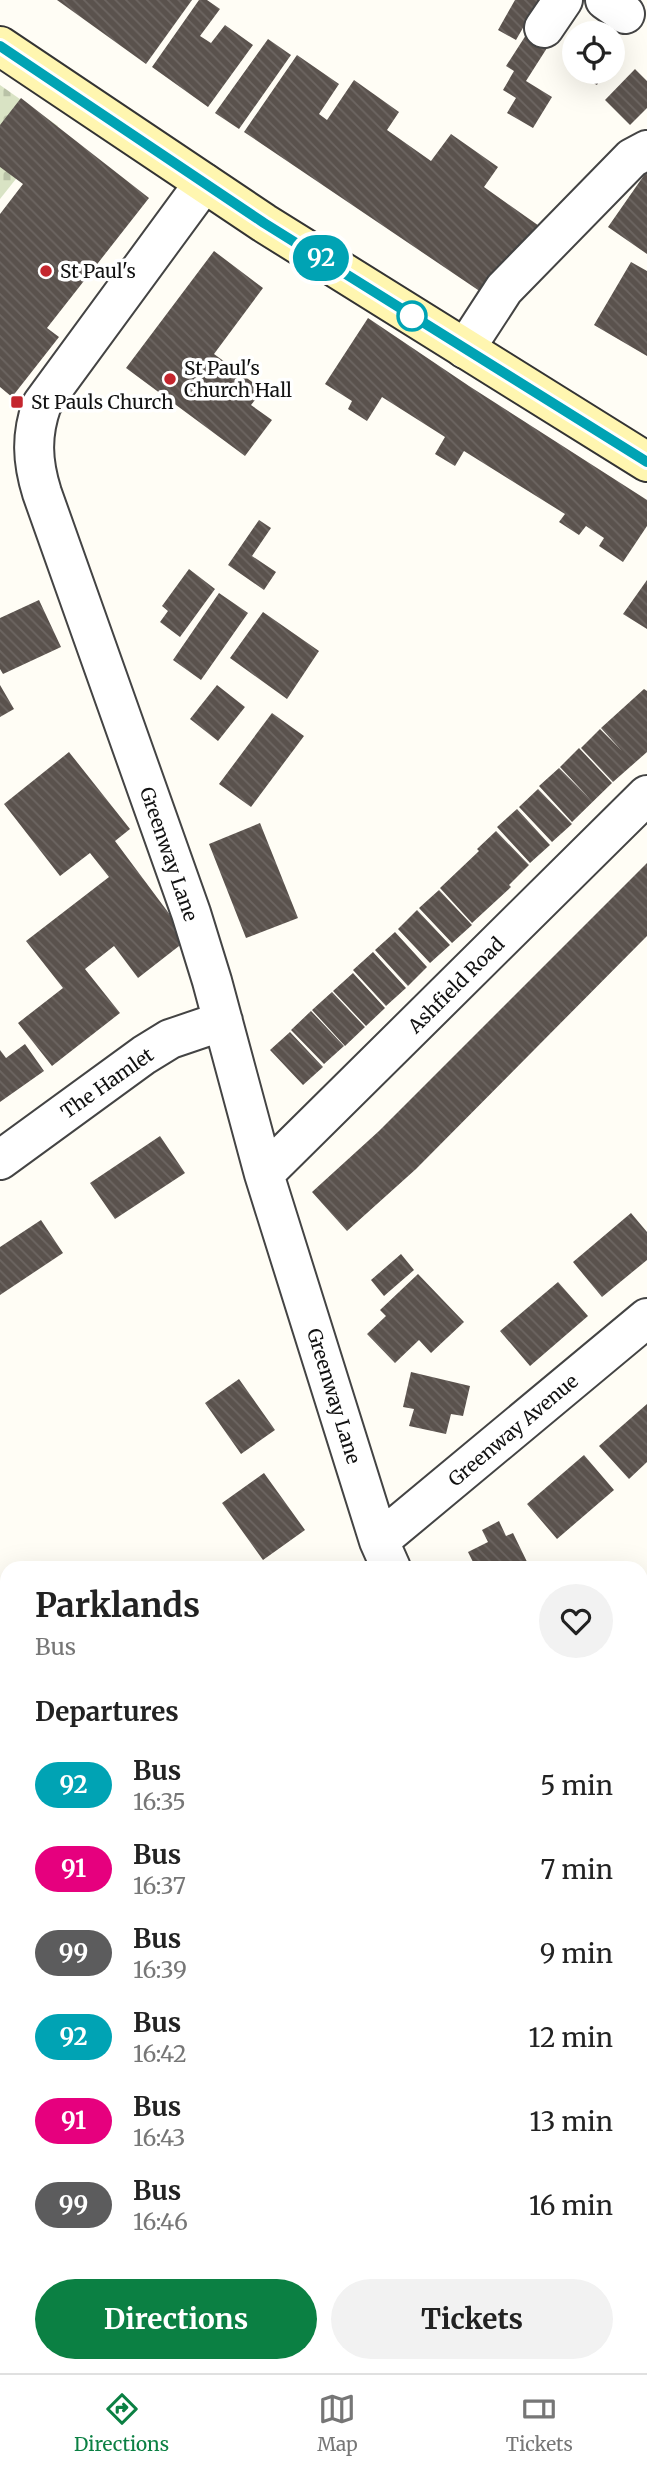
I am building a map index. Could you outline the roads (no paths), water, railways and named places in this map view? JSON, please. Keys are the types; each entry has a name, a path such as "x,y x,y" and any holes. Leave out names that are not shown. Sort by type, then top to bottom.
{"main road":[{"path":"0,46 264,223 647,462"}],"street":[{"path":"466,349 495,301 518,274 632,158 647,150"},
{"name":"Greenway Lane","path":"204,183 42,404 35,423 33,457 42,493 191,913 264,1174 385,1555"},
{"name":"Ashfield Road","path":"264,1174 647,795"},
{"name":"The Hamlet","path":"0,1160 144,1055 170,1039 223,1021"},
{"name":"Greenway Avenue","path":"385,1555 647,1318"}],"place":[{"name":"St Paul's","path":"46,271"},
{"name":"St Paul's Church Hall","path":"170,379"},
{"name":"St Pauls Church","path":"17,402"}]}
